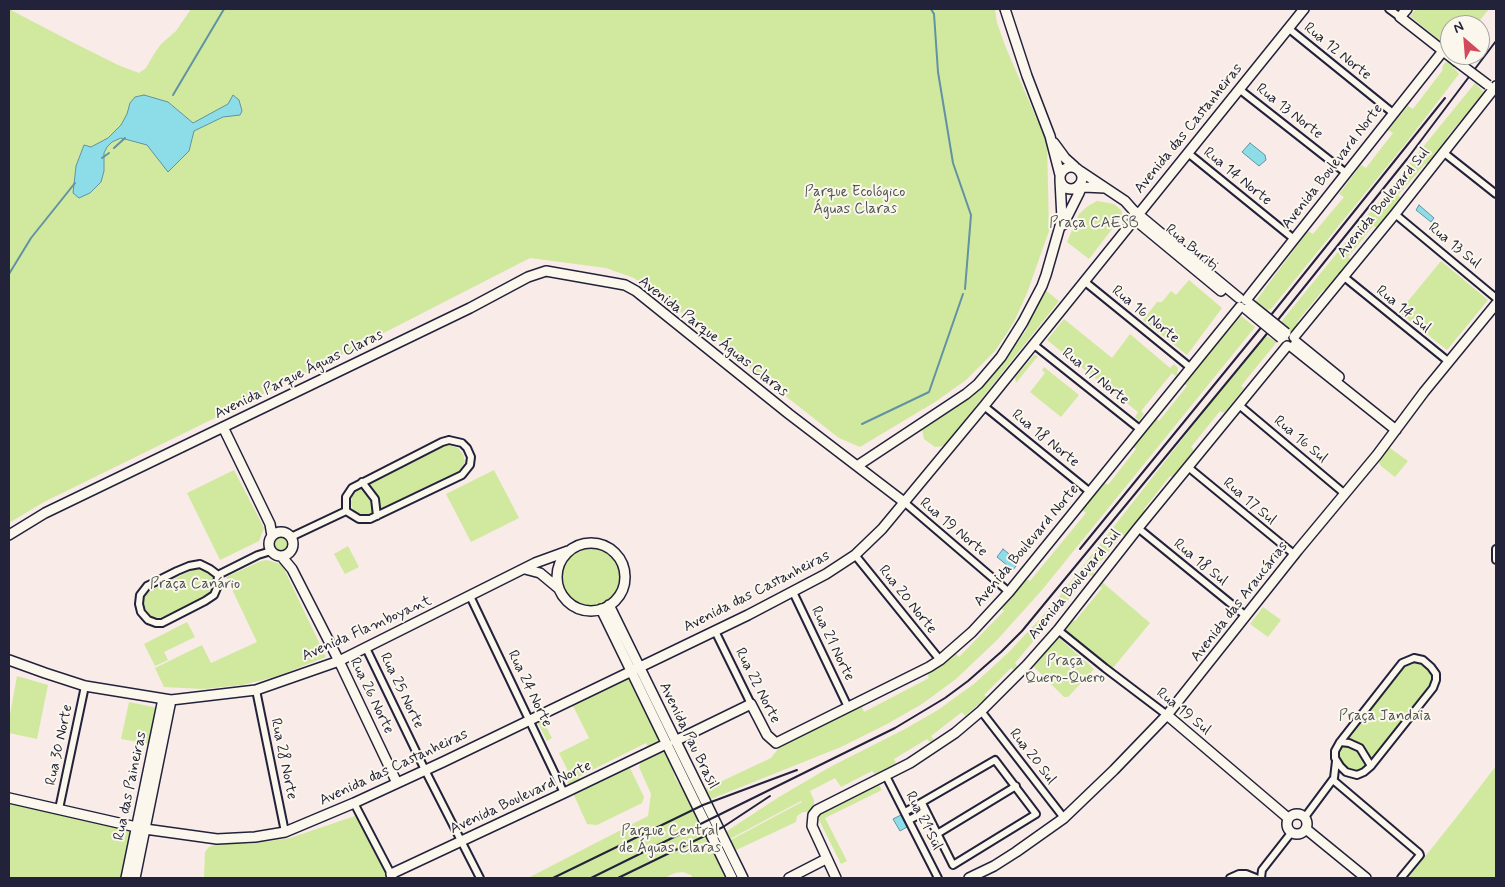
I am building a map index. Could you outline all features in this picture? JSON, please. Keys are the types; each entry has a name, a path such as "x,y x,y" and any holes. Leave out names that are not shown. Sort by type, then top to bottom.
{"street":[{"path":"1005,9 1050,136 1063,186 1070,189 1080,185"},
{"name":"Avenida das Castanheiras","path":"9,798 141,828 217,840 285,832 398,783 714,631 826,574 855,555 882,529 984,406 1135,214 1188,153 1304,9"},
{"path":"1390,9 1440,49"},
{"path":"1400,17 1407,9"},
{"name":"Rua 12 Norte","path":"1288,28 1393,113"},
{"name":"Avenida Boulevard Norte","path":"783,740 929,667 940,660 972,632 1009,592 1243,304 1440,54"},
{"path":"1461,65 1493,88"},
{"name":"Avenida Boulevard Sul","path":"826,859 812,826 811,818 817,810 886,776 933,749 981,711 1028,665 1239,405 1289,340 1395,214 1493,88"},
{"name":"Rua 13 Norte","path":"1239,89 1346,173"},
{"path":"1050,136 1064,158 1078,169 1082,179 1079,193 1059,234"},
{"path":"1443,152 1496,194"},
{"name":"Rua 14 Norte","path":"1188,153 1294,239"},
{"path":"857,466 966,394 991,370 1024,322 1042,286 1062,219 1060,177 1068,167 1078,169"},
{"name":"Rua Buriti","path":"1078,169 1125,201 1135,214 1243,304 1398,428"},
{"path":"1080,185 1084,187 1106,188"},
{"name":"Rua 13 Sul","path":"1395,214 1496,298"},
{"name":"Avenida Parque Águas Claras","path":"9,535 45,513 470,308 528,277 546,271 625,285 636,291 782,409 904,502"},
{"name":"Rua 14 Sul","path":"1342,276 1448,362"},
{"name":"Rua 16 Norte","path":"1084,281 1191,368"},
{"name":"Avenida das Araucárias","path":"969,878 994,866 1064,818 1168,715 1496,304"},
{"name":"Rua 17 Norte","path":"1033,344 1141,430"},
{"name":"Rua 16 Sul","path":"1239,405 1345,494"},
{"name":"Rua 18 Norte","path":"984,406 1090,492"},
{"path":"223,427 276,534"},
{"path":"449,440 462,443 471,457 468,470 455,480 377,516 366,520 359,519 346,511 345,502 348,492 362,482 442,442 449,440"},
{"name":"Rua 17 Sul","path":"1188,467 1295,555"},
{"path":"362,482 375,499 377,516"},
{"name":"Rua 19 Norte","path":"904,502 1009,592"},
{"path":"292,539 346,511"},
{"name":"Rua 18 Sul","path":"1138,528 1246,616"},
{"path":"270,548 276,556 286,555 293,546 292,539 288,534 276,534"},
{"path":"218,574 270,548 276,534"},
{"path":"600,544 618,556 623,566 625,577 623,588 618,598 605,607 592,612 571,606 563,598 558,588 556,575 560,562 568,552 578,546 600,544"},
{"path":"1496,549 1496,560"},
{"name":"Avenida Flamboyant","path":"9,662 85,686 167,699 256,690 339,661 536,563 568,552"},
{"name":"Rua 26 Norte","path":"286,555 398,783"},
{"name":"Rua 20 Norte","path":"855,555 940,660"},
{"path":"200,564 218,574 218,588 214,595 162,623 148,620 141,612 139,604 140,595 147,586 177,571 200,564"},
{"path":"525,569 540,573 558,588"},
{"name":"Rua 21 Norte","path":"793,592 848,707"},
{"name":"Rua 24 Norte","path":"470,596 564,794"},
{"name":"Avenida Pau Brasil","path":"605,607 670,742 732,878"},
{"name":"Rua 19 Sul","path":"1058,630 1168,715 1288,818"},
{"name":"Rua 22 Norte","path":"714,631 750,704 771,740 776,743 783,740"},
{"name":"Rua 25 Norte","path":"366,648 480,878"},
{"path":"1305,817 1333,779 1336,760 1335,751 1340,742 1402,663 1414,658 1427,662 1436,674 1433,688 1371,766 1357,775 1348,772 1336,760"},
{"name":"Rua 30 Norte","path":"59,809 85,686"},
{"name":"Rua 28 Norte","path":"256,690 285,832"},
{"name":"Rua das Paineiras","path":"135,878 141,828 167,699"},
{"name":"Avenida Boulevard Norte","path":"392,876 461,840 564,794 750,704"},
{"name":"Rua 20 Sul","path":"981,711 1064,818"},
{"name":"Avenida Pau Brasil","path":"670,742 743,878"},
{"path":"1340,742 1349,743 1360,748 1371,766"},
{"path":"905,812 995,760 1036,815 953,864 922,803"},
{"path":"1333,779 1348,772"},
{"name":"Rua 21 Sul","path":"886,776 938,878"},
{"path":"1333,779 1420,853 1401,878"},
{"path":"937,834 1016,786"},
{"path":"354,803 392,876"},
{"path":"909,820 926,811"},
{"path":"1296,813 1305,817 1306,829 1301,833 1291,833 1286,824 1288,818 1296,813"},
{"name":"Rua das Paineiras","path":"126,878 141,828"},
{"path":"1306,829 1366,878"},
{"path":"1261,878 1262,870 1291,833"},
{"path":"789,878 826,859 836,878"},
{"path":"1230,878 1239,874 1262,870"},
{"path":"1246,874 1256,878"}],"green space":[{"name":"Parque Ecológico Águas Claras","path":"9,9 118,65 139,73 146,68 161,44 176,31 191,9 995,9 997,23 1006,48 1047,143 1049,231 1027,293 1014,322 995,351 966,380 935,402 860,447 839,438 751,369 722,342 634,278 606,268 530,258 286,383 44,502 9,523"},
{"path":"1416,9 1489,9 1484,15 1440,15 1440,41 1410,16"},
{"path":"1443,65 1452,65 1459,74 1406,143 1271,309 1267,310 1255,302 1308,231 1313,234 1344,197 1339,194 1361,165 1366,168 1393,133 1388,130 1408,106 1413,109 1442,71"},
{"path":"1475,83 1485,95 1465,120 1462,119 1447,137 1449,139 1428,165 1425,164 1398,195 1401,198 1378,228 1373,226 1348,257 1352,260 1327,291 1324,289 1297,322 1301,325 1292,332 1289,331 1281,322"},
{"name":"Praça CAESB","path":"1097,201 1114,204 1122,211 1122,216 1089,259 1067,242 1079,214"},
{"path":"1441,261 1488,300 1447,350 1399,312"},
{"path":"1189,280 1222,308 1187,355 1143,320 1157,302 1162,302 1171,291 1176,295"},
{"path":"1044,289 1059,301 944,446 935,447 924,439 922,429 984,386 1025,332"},
{"path":"1241,316 1255,327 1042,590 997,640 956,679 922,704 841,747 711,799 705,789 771,758 778,749 786,744 861,705 864,712 929,678 927,673 942,665 955,653 959,657 1004,611 1001,608 1025,579 1030,581 1086,513 1082,510 1105,483 1108,485 1136,449 1132,446 1156,418 1159,421 1187,386 1184,383"},
{"path":"1064,319 1112,358 1130,334 1170,368 1174,364 1178,368 1176,376 1172,373 1141,411 1144,414 1139,421 1135,417 1138,412 1047,340"},
{"path":"1266,336 1276,341 1276,343 1241,386 1244,388 1224,413 1220,411 1191,447 1194,451 1173,477 1170,476 1144,509 1146,512 1125,536 1122,535 1092,572 1095,574 1089,575 1015,663 1017,666 1014,670 1011,668 984,695 987,697 965,716 962,712 931,736 934,740 930,742 927,739 894,759 896,764 875,774 872,771 841,787 835,778 810,791 814,805 810,812 803,812 797,816 796,822 732,852 727,842 802,802 728,840 724,833 830,767 938,710 975,683 1009,652 1050,608 1206,409"},
{"path":"1034,355 1038,356 1016,383 1015,377"},
{"path":"1044,367 1079,395 1061,417 1030,392 1045,373 1042,370"},
{"path":"444,446 458,448 463,454 465,462 459,471 368,515 359,514 353,510 351,503 352,494 358,488"},
{"path":"1390,448 1408,461 1395,477 1381,466 1379,462 1387,449"},
{"path":"234,470 264,528 259,541 220,560 187,493"},
{"path":"494,470 519,518 471,542 446,494"},
{"path":"282,532 289,535 292,542 289,549 282,552 275,549 272,542 275,535"},
{"path":"591,545 603,547 614,554 621,565 623,577 621,589 614,600 603,607 591,609 579,607 568,600 561,589 559,577 561,565 568,554 579,547"},
{"path":"348,546 359,567 345,574 334,554"},
{"path":"267,560 280,564 284,569 326,657 275,677 242,685 203,689 164,687 155,668 202,645 211,663 257,642 226,577"},
{"name":"Praça Canário","path":"196,568 202,568 213,575 215,588 212,594 162,618 152,617 143,605 145,595"},
{"path":"1102,582 1150,623 1112,669 1062,629 1070,619 1075,621 1102,588 1099,586"},
{"path":"1263,607 1281,620 1268,637 1250,624"},
{"path":"187,622 195,637 164,652 168,660 155,666 144,644"},
{"name":"Praça Quero-Quero","path":"1058,637 1094,669 1068,697 1064,697 1034,667 1034,661"},
{"name":"Praça Jandaia","path":"1407,659 1427,662 1436,680 1364,772 1346,772 1335,751"},
{"path":"17,676 48,685 37,739 9,733 9,720"},
{"path":"627,677 660,741 648,747 646,743 578,777 580,781 570,786 567,782 572,779 559,753 589,738 572,704"},
{"path":"129,702 158,708 151,744 121,739"},
{"path":"542,719 552,738 547,741 537,721"},
{"name":"Parque Central de Águas Claras","path":"660,749 669,757 675,778 687,796 725,878 693,878 691,875 683,872 664,878 528,878 648,816 651,794 639,767 642,758"},
{"path":"629,766 644,797 642,803 597,825 587,824 573,793"},
{"path":"1496,766 1496,878 1408,878 1459,814"},
{"path":"879,785 882,790 825,818 847,861 841,864 817,816"},
{"path":"9,801 134,826 123,878 9,878"},
{"path":"358,815 389,878 204,878 205,852 209,847 217,844 249,844 290,838"}],"water":[{"path":"144,95 168,102 193,123 228,104 233,95 239,100 242,111 240,115 223,117 194,131 189,151 168,172 147,145 121,138 112,142 104,153 104,171 101,182 90,193 79,198 73,193 76,166 84,145 91,147 108,138 121,125 130,103 135,97"},
{"path":"1250,143 1265,155 1266,160 1259,166 1242,152"},
{"path":"1419,205 1434,218 1431,222 1416,210"},
{"path":"1003,549 1019,562 1013,570 997,557"},
{"path":"901,815 907,827 900,831 893,819"}],"waterway":[{"path":"173,95 224,9"},
{"path":"931,9 934,14 938,72 953,163 971,215 965,289"},
{"path":"114,148 125,138"},
{"path":"102,158 109,153"},
{"path":"9,274 31,238 75,183"},
{"path":"862,424 929,392 963,294"}],"railway":[{"path":"591,878 895,728 945,698 1001,652 1022,631 1261,341 1407,159 1496,41"},
{"path":"1080,549 1445,98"},
{"path":"553,878 703,805 797,770"},
{"path":"618,878 723,827 770,796"}]}
